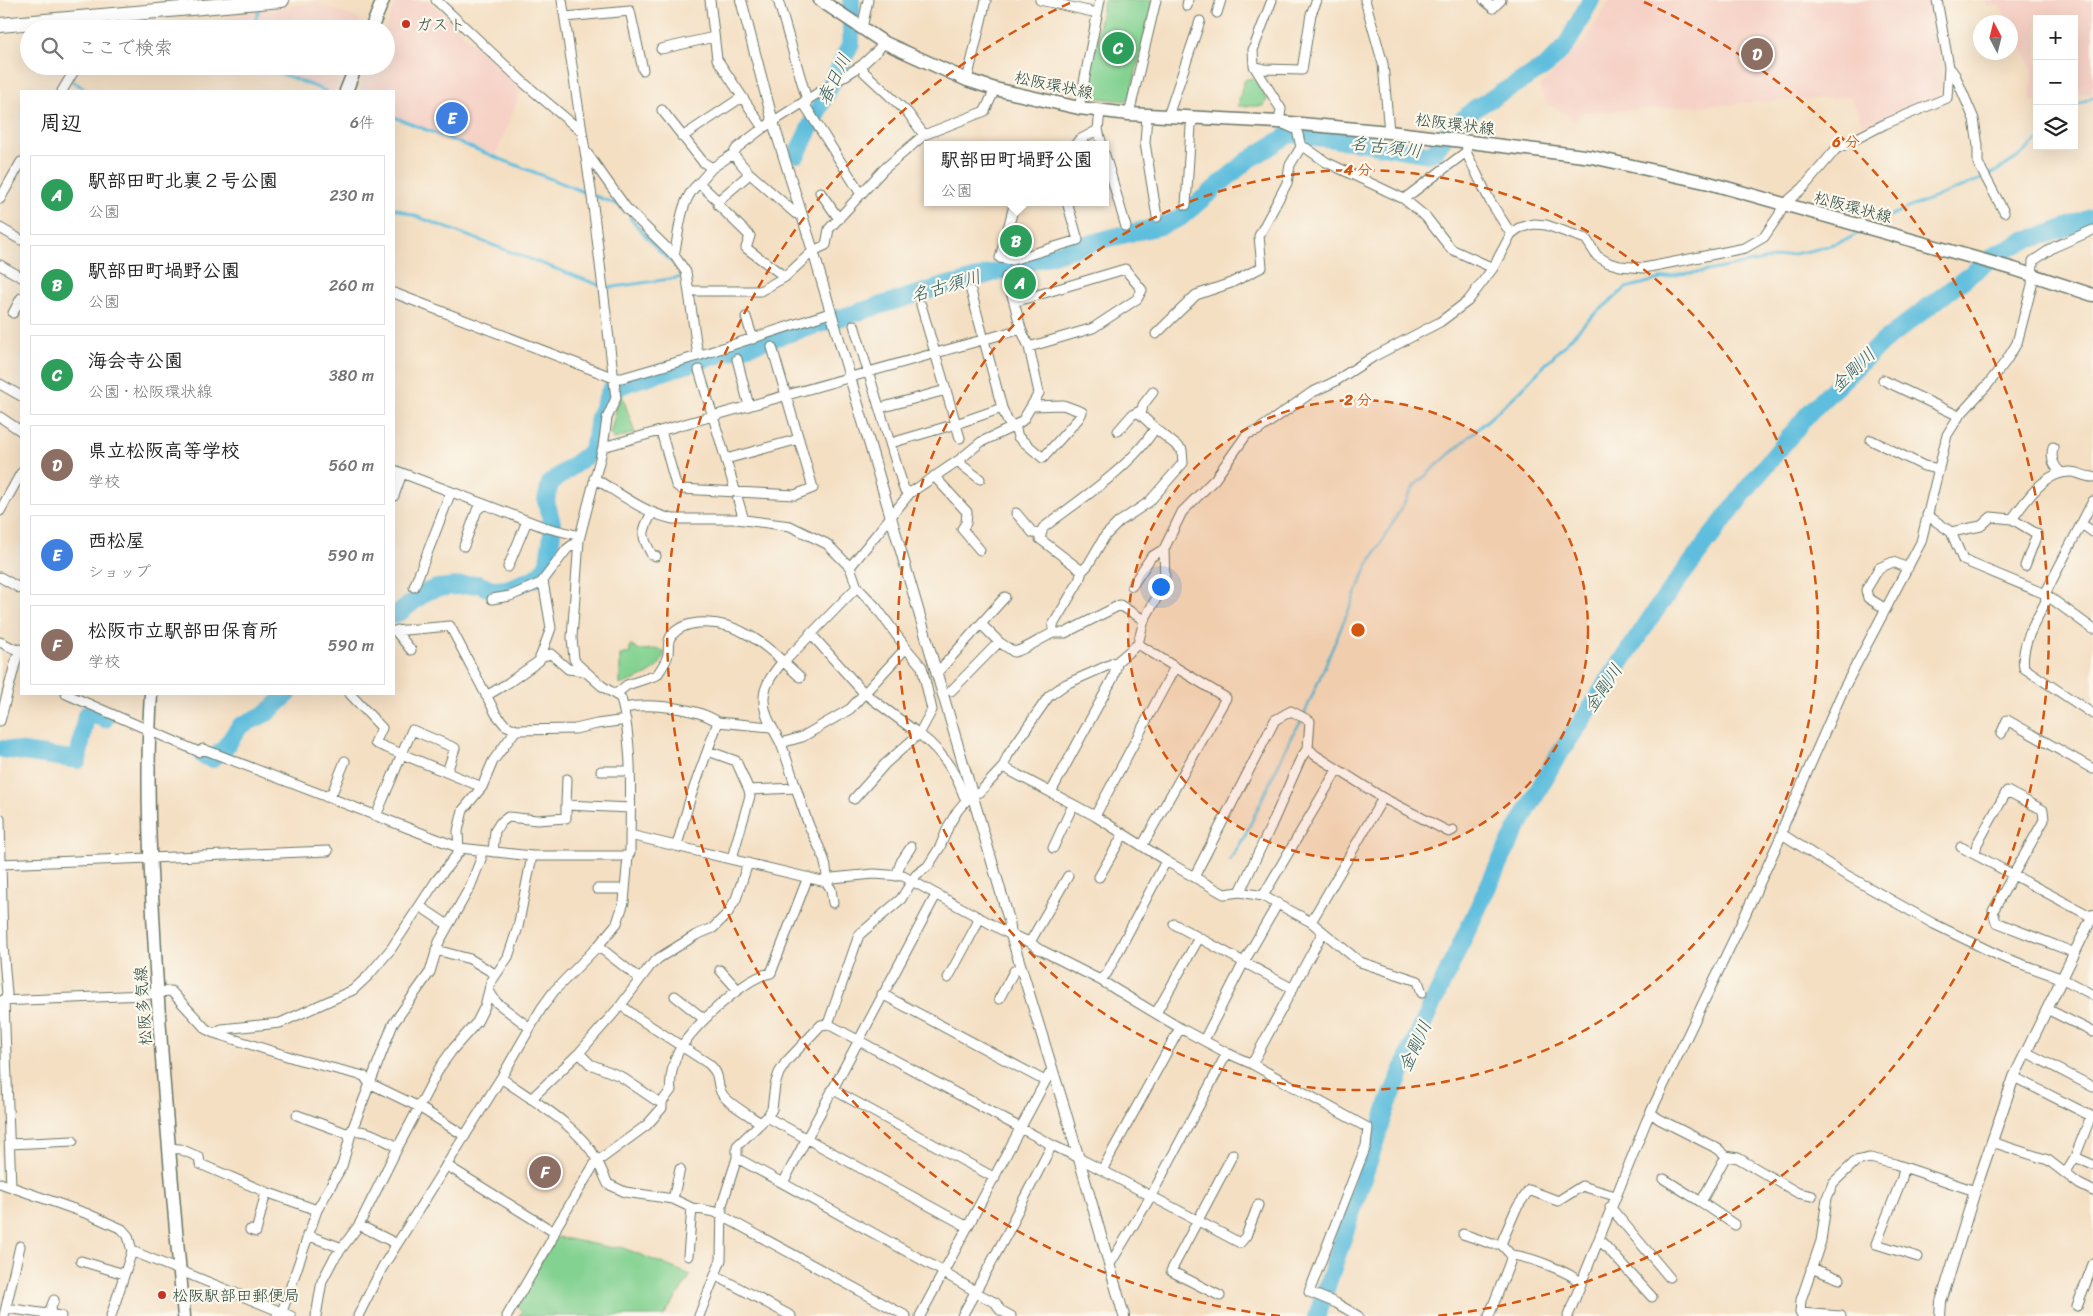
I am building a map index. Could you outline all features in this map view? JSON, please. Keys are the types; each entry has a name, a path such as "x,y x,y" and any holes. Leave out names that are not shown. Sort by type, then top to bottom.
{"highway":[{"path":"112,20 217,3 282,0"},
{"path":"0,25 20,25"}],"main road":[{"path":"375,20 383,0"},
{"name":"松阪環状線","path":"820,0 883,42 967,80 996,89 1100,111 1279,122 1388,132 1424,136 1464,145 1592,157 1709,183 2014,269 2093,295"},
{"path":"346,90 352,75"},
{"name":"松阪多気線","path":"150,695 148,731 151,858 158,992 168,1148 184,1316"}],"street":[{"path":"436,0 524,83 582,132"},
{"path":"358,1316 382,1268 554,991 598,946 619,918 625,889 628,856 630,853 630,808 624,708 621,698 602,686 584,671 574,659 572,638 579,538 603,447 607,418 616,398 592,194 562,0"},
{"path":"710,0 717,58 762,128"},
{"path":"740,0 773,122 1124,1316"},
{"path":"778,0 807,100 806,107 861,194"},
{"path":"862,28 868,0"},
{"path":"967,80 986,0"},
{"path":"1040,0 1097,13"},
{"path":"1080,108 1100,0"},
{"path":"1129,114 1156,0"},
{"path":"1217,13 1221,0"},
{"path":"1156,334 1196,295 1231,283 1262,266 1259,236 1287,183 1290,165 1301,148 1297,130 1279,122 1280,109 1254,66 1253,50 1272,0"},
{"path":"1254,66 1264,69 1302,70 1311,14 1317,0"},
{"path":"1365,0 1383,64 1388,132"},
{"path":"1484,0 1493,8 1501,0"},
{"path":"810,633 864,693 930,742 950,766 964,796 980,792 1003,767 1008,755 1050,696 1066,684 1118,661 1138,644 1144,620 1165,583 1164,549 1182,512 1215,479 1247,434 1257,431 1311,393 1334,382 1373,357 1440,322 1468,301 1493,268 1511,234 1519,228 1534,224 1546,225 1586,239 1597,256 1609,263 1644,268 1745,248 1764,237 1779,215 1783,205 1803,188 1836,149 1885,124 1947,98 1949,67 1938,0"},
{"path":"565,17 630,11 643,70"},
{"path":"1168,116 1200,21"},
{"path":"661,50 714,37"},
{"path":"674,255 685,203 692,189 700,183 712,168 733,154 736,148 762,128 862,65 879,49 883,42"},
{"path":"862,65 864,72 908,112 924,135"},
{"path":"1949,67 1955,75 1974,119 1978,146 1978,164 2004,212"},
{"path":"63,90 72,75"},
{"path":"690,293 760,292 785,276 812,251 826,245 829,229 884,168 924,135 985,112 996,89"},
{"path":"682,137 742,97"},
{"path":"662,110 703,162 712,168"},
{"path":"1100,111 1098,130 1101,141"},
{"path":"1147,115 1146,143 1157,217"},
{"path":"1186,205 1191,126 1194,118"},
{"path":"1078,141 1098,130"},
{"path":"1404,199 1464,145 1490,201 1511,234"},
{"path":"1301,148 1306,148 1326,162 1404,199 1426,217 1452,248 1493,268"},
{"path":"585,151 627,209 674,255 686,272 698,356"},
{"path":"733,154 748,172 795,213 802,216"},
{"path":"0,199 20,164"},
{"path":"1109,169 1126,227"},
{"path":"718,201 746,177 748,172"},
{"path":"700,183 718,201 718,205 750,236 746,248 785,276"},
{"path":"820,192 838,219"},
{"path":"1014,206 1000,258 1012,260 1078,240 1068,206"},
{"path":"0,228 20,239"},
{"path":"1568,1316 1610,1207 1646,1122 1652,1113 1782,834 1844,688 1920,542 1947,435 1959,416 2006,361 2017,343 2032,285 2033,261 2054,247 2093,230"},
{"path":"0,264 20,276"},
{"path":"1014,302 1125,269 1142,290 1137,299 1093,328 1028,347"},
{"path":"850,567 910,493 959,460 981,442 1015,426 1023,420 1033,406 1039,393 1028,347 1006,277"},
{"path":"971,291 1002,408 1008,422 1015,426 1018,437 1043,458 1079,418 1082,412 1063,405 1033,406"},
{"path":"395,293 614,379 698,356 830,314"},
{"path":"13,313 20,300"},
{"path":"921,305 960,438"},
{"path":"746,317 753,339"},
{"path":"854,325 904,489 910,493"},
{"path":"603,447 1021,329"},
{"path":"661,431 676,486 681,490 796,495 813,488 772,347"},
{"path":"737,359 749,406"},
{"path":"699,370 744,520"},
{"path":"1883,380 1959,416"},
{"path":"0,384 20,395"},
{"path":"880,408 946,390"},
{"path":"1053,633 1053,625 1079,581 1082,571 1088,565 1105,536 1119,522 1149,502 1183,463 1182,450 1141,415 1143,405 1153,392"},
{"path":"891,443 1002,408"},
{"path":"1118,432 1132,415 1142,410"},
{"path":"0,417 20,430"},
{"path":"1082,571 1040,539 1043,528 1126,463 1150,437 1155,428"},
{"path":"726,459 799,439"},
{"path":"1871,440 1924,466 1939,469"},
{"path":"2054,447 2052,456 2054,466 2060,472"},
{"path":"959,460 963,466 980,479"},
{"path":"395,490 398,471 527,521 579,538"},
{"path":"2012,519 2040,484 2060,472 2074,472 2085,477 2093,476"},
{"path":"0,511 20,475"},
{"path":"934,476 967,512 966,523 962,529 980,550"},
{"path":"594,478 652,513 673,519 744,520 790,526 827,544 850,567 857,587 876,607 922,667 932,710 919,734 885,764 854,799"},
{"path":"414,587 451,492"},
{"path":"2093,501 2045,594 2046,601 2031,630 2022,660 2024,668 2093,714"},
{"path":"464,546 477,510 484,504"},
{"path":"652,513 642,531 643,540 652,555 656,556"},
{"path":"1016,514 1034,532 1042,534"},
{"path":"1927,515 1951,532 1963,560 2045,594 2093,629"},
{"path":"1951,532 1981,526 1991,517 2012,519 2037,534 2026,566"},
{"path":"508,567 527,521"},
{"path":"492,599 510,596 541,583 567,549 579,538"},
{"path":"1132,586 1151,558 1164,549"},
{"path":"1886,609 1868,598 1866,590 1879,568 1892,562 1908,568"},
{"path":"0,577 20,588"},
{"path":"486,696 536,664 540,657 551,628 543,581"},
{"path":"826,882 828,874 821,850 796,788 781,743 771,727 765,709 764,696 767,686 783,661 857,587"},
{"path":"936,674 1005,597"},
{"path":"980,624 999,642 1014,652 1026,649 1036,641 1053,633 1065,634 1120,604 1144,620"},
{"path":"616,694 627,685 658,675 668,655 671,636 689,624 716,623 738,629 760,641 800,677"},
{"path":"411,650 396,630 450,626 500,721 516,730 575,729 626,720"},
{"path":"0,642 20,650 0,721"},
{"path":"952,691 999,642"},
{"path":"1138,644 1226,698 1142,846"},
{"path":"781,743 802,737 850,710 906,648"},
{"path":"540,657 551,654 568,669 584,671"},
{"path":"1052,792 1113,678 1118,661"},
{"path":"1095,816 1175,667"},
{"path":"68,695 199,752 203,749 460,848 532,856 628,856"},
{"path":"351,695 382,728 375,743 482,787"},
{"path":"624,708 688,709 699,712 718,722 771,727"},
{"path":"1194,877 1275,720 1291,711 1310,721 1308,748 1301,758 1240,892"},
{"path":"2001,734 2007,720 2093,769"},
{"path":"677,845 691,796 718,722"},
{"path":"376,816 412,730 456,748 447,772"},
{"path":"214,1033 222,1029 280,1023 353,990 368,976 391,949 436,881 459,852 458,831 463,810 482,787 493,761 516,730"},
{"path":"1308,748 1337,770 1382,798 1449,832 1453,830"},
{"path":"708,751 736,761 749,790 750,796 732,858"},
{"path":"326,797 333,791 345,761"},
{"path":"1003,767 1095,816 1166,861 1224,894 1240,892 1263,896 1278,903 1311,922 1360,962 1418,981 1422,994"},
{"path":"1263,896 1337,770"},
{"path":"601,771 629,771"},
{"path":"493,852 495,830 504,820 515,817 537,820 566,818 567,779"},
{"path":"749,790 796,788"},
{"path":"1975,854 1977,844 2007,791 2043,810 2044,820 1993,911 1996,922 2075,953"},
{"path":"828,1024 860,935 901,899 916,875 928,866 954,818 971,795"},
{"path":"1311,922 1382,798"},
{"path":"566,805 630,808"},
{"path":"1053,848 1073,805"},
{"path":"0,820 1,946 7,994 2,1001 4,1108 10,1144 11,1186"},
{"path":"1099,877 1123,834"},
{"path":"1782,834 1841,872 1934,924 2002,957 2063,979 2093,995"},
{"path":"630,835 826,882 831,889 834,903"},
{"path":"896,876 901,862 911,847"},
{"path":"1940,1316 1941,1302 1975,1191 2014,1077 2093,916 1961,847"},
{"path":"1,864 328,851"},
{"path":"279,1314 317,1210 342,1166 352,1130 393,1024 430,972 436,950 470,887 481,859 481,851"},
{"path":"316,1316 322,1281 333,1260 359,1225 440,1067 477,1022 485,1006 491,982 508,958 518,927 532,856"},
{"path":"1100,980 1107,973 1166,861"},
{"path":"531,1099 579,1053 659,958 712,928 727,914 736,899 748,863"},
{"path":"826,882 832,878 874,874 903,876 1011,934 1030,942 1036,948 1100,980 1180,1028 1252,1064 1368,1128 1366,1146 1309,1292 1336,1303 1358,1316"},
{"path":"1030,942 1068,876"},
{"path":"507,1316 597,1160 647,1125 662,1108 662,1102 671,1090 670,1083 682,1046 704,1019 738,990 762,974 771,973 808,877"},
{"path":"597,889 625,889"},
{"path":"783,1184 936,895"},
{"path":"1204,1040 1244,962 1278,903"},
{"path":"424,909 448,925"},
{"path":"948,978 979,917"},
{"path":"1174,924 1293,990"},
{"path":"1252,1064 1323,932"},
{"path":"1156,1013 1199,938"},
{"path":"598,946 640,980"},
{"path":"436,950 470,959 496,974"},
{"path":"999,999 1014,971 1021,967"},
{"path":"720,970 738,990"},
{"path":"2,1001 145,995 171,991 206,1029 214,1033 300,1060 348,1070 364,1076 369,1083 419,1107 465,1136"},
{"path":"489,991 496,1002 530,1028"},
{"path":"882,994 1046,1081"},
{"path":"675,996 704,1019"},
{"path":"485,1006 496,1002"},
{"path":"621,1005 709,1064 717,1072 721,1093 725,1098 764,1120 807,1138 968,1227"},
{"path":"2047,1009 2093,1032"},
{"path":"699,1316 722,1255 724,1198 737,1158 737,1146 764,1120 773,1103 775,1085 786,1062 821,1025 828,1024 1240,1244 1246,1236 1258,1205"},
{"path":"1102,1170 1180,1028"},
{"path":"2026,1052 2093,1087"},
{"path":"579,1053 590,1064 620,1076 657,1101 662,1102"},
{"path":"1110,1264 1151,1196 1227,1053"},
{"path":"920,1316 1052,1069"},
{"path":"2014,1077 2092,1116 2066,1172"},
{"path":"501,1078 562,1120 593,1152 608,1184 611,1186 635,1195 646,1194 673,1199 692,1208 715,1212 906,1316"},
{"path":"832,1089 995,1178"},
{"path":"1652,1113 1659,1119 1718,1149 1726,1156 1738,1158 1798,1193 1812,1196"},
{"path":"296,1115 346,1133 352,1130 359,1130 398,1147"},
{"path":"10,1144 73,1141"},
{"path":"1992,1142 2048,1160 2066,1172 2079,1184 2093,1191"},
{"path":"962,1316 1014,1221 1052,1145"},
{"path":"168,1148 180,1149 199,1157 200,1164 266,1192 317,1210"},
{"path":"1220,1296 1171,1271 1233,1154"},
{"path":"1701,1202 1726,1156"},
{"path":"2075,1156 2093,1165"},
{"path":"737,1158 996,1303 998,1313 1011,1316"},
{"path":"1841,1316 1801,1314 1801,1300 1821,1241 1827,1198 1833,1183 1842,1173 1856,1161 1870,1158 1904,1167 1975,1191"},
{"path":"446,1165 554,1232"},
{"path":"1904,1167 1902,1178 1876,1244 1918,1256"},
{"path":"673,1199 680,1169"},
{"path":"1664,1179 1735,1225"},
{"path":"0,1183 88,1214 122,1229 128,1236 132,1251 111,1316"},
{"path":"1501,1244 1516,1209 1529,1190 1558,1201 1582,1186 1615,1196"},
{"path":"250,1230 256,1232 266,1192"},
{"path":"1610,1207 1668,1277"},
{"path":"688,1256 692,1208"},
{"path":"359,1225 397,1244"},
{"path":"1463,1234 1492,1244 1501,1244 1511,1255 1547,1266 1578,1280 1581,1284"},
{"path":"307,1235 342,1248"},
{"path":"1599,1239 1652,1296"},
{"path":"20,1246 5,1312 62,1316"},
{"path":"132,1251 279,1314 291,1316"},
{"path":"1489,1316 1511,1255"},
{"path":"81,1262 124,1274"},
{"path":"2077,1306 2093,1264"},
{"path":"1811,1268 1840,1279"},
{"path":"715,1275 791,1316"},
{"path":"48,1315 54,1300"}],"shaded area":[{"path":"397,0 428,0 521,90 496,155 395,116 395,90 359,90 365,75 395,75 395,20 389,20"},
{"path":"1610,0 1928,0 1934,32 1938,36 1943,67 1941,91 1935,99 1865,127 1851,97 1582,112 1575,121 1560,110 1547,104 1539,88 1585,41"},
{"path":"1984,0 2093,0 2093,94 2078,95 2078,15 2033,15 2033,101 2030,100 2032,68 2018,40 2018,15 2005,15 2001,7 1995,5 1986,6"},
{"path":"316,3 361,20 219,20 249,11"},
{"path":"286,75 340,75 334,90 324,90"}],"green space":[{"path":"1104,0 1153,0 1129,101 1084,97"},
{"path":"1246,79 1254,79 1267,99 1263,106 1238,106 1243,83"},
{"path":"1015,234 1027,250 1012,255 1007,249"},
{"path":"1025,270 1029,293 1020,295 1015,291 1011,274"},
{"path":"622,395 635,433 614,439 610,434 619,399"},
{"path":"630,645 638,650 659,649 664,652 662,659 654,670 620,685 620,655 630,653"},
{"path":"558,1237 613,1248 621,1247 691,1275 664,1316 519,1316 522,1311 516,1305 553,1241"}],"waterway":[{"name":"春日川","path":"797,154 851,43 851,0"},
{"name":"名古須川","path":"395,614 426,592 437,588 478,584 492,590 507,589 533,579 542,573 548,562 552,534 552,523 546,501 550,483 591,452 596,438 599,417 610,391 627,383 950,284 953,285 1109,238 1161,226 1180,218 1247,161 1290,134 1358,142 1428,154 1434,152 1448,132 1474,109 1546,66 1566,46 1591,0"},
{"path":"255,20 259,10"},
{"path":"284,75 323,90"},
{"path":"72,81 84,88"},
{"path":"2076,105 2093,97"},
{"path":"395,117 589,194"},
{"path":"1872,225 1893,214 2001,169 2020,156 2033,144"},
{"path":"595,196 619,205 622,209"},
{"path":"395,208 607,288 683,277 684,279"},
{"name":"金剛川","path":"1317,1316 1388,1104 1413,1045 1503,855 1552,765 1658,607 1750,485 1808,414 1880,344 1997,254 2023,241 2051,233 2093,217"},
{"path":"630,218 659,251 678,267"},
{"path":"1230,860 1244,838 1292,735 1301,722 1367,567 1414,486 1519,392 1588,320 1626,288 1680,274 1702,272 1814,250 1846,240 1862,231"},
{"name":"名古須川","path":"220,752 240,726 267,713 287,695"},
{"name":"名古須川","path":"3,749 78,760 86,715 89,713 105,719"},
{"name":"名古須川","path":"203,756 214,758"}],"place":[{"name":"ガスト","path":"406,24"},
{"name":"海会寺公園","path":"1118,48"},
{"name":"県立松阪高等学校","path":"1757,54"},
{"name":"西松屋","path":"452,118"},
{"name":"駅部田町堝野公園","path":"1016,241"},
{"name":"駅部田町北裏２号公園","path":"1020,283"},
{"name":"松阪市立駅部田保育所","path":"545,1172"},
{"name":"松阪駅部田郵便局","path":"162,1295"}]}
